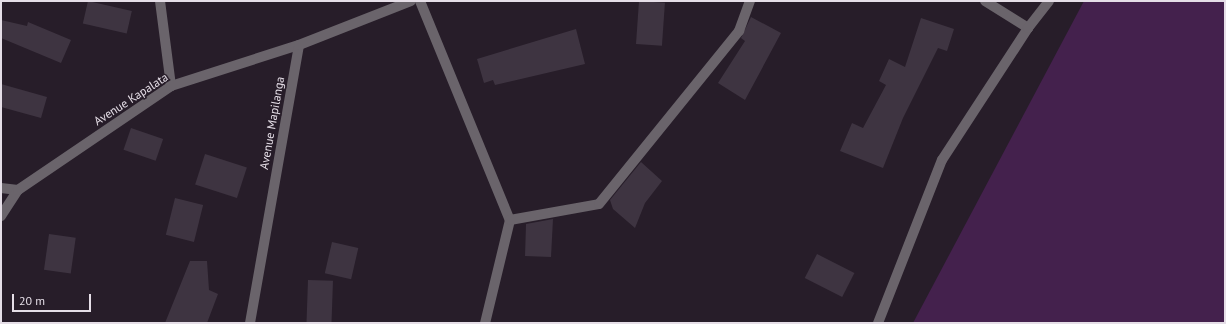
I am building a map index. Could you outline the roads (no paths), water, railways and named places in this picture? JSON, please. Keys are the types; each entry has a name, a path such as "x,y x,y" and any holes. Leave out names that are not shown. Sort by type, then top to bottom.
{"street":[{"path":"160,1 171,86"},
{"path":"299,46 411,1"},
{"path":"420,1 510,220 484,323"},
{"path":"510,220 599,204 739,31 750,1"},
{"path":"985,1 1028,28"},
{"path":"878,323 942,160 1028,28 1049,1"},
{"name":"Avenue Kapalata","path":"1,216 18,190 171,86 299,46"},
{"name":"Avenue Mapilanga","path":"250,323 299,46"},
{"path":"1,188 18,190"}]}
